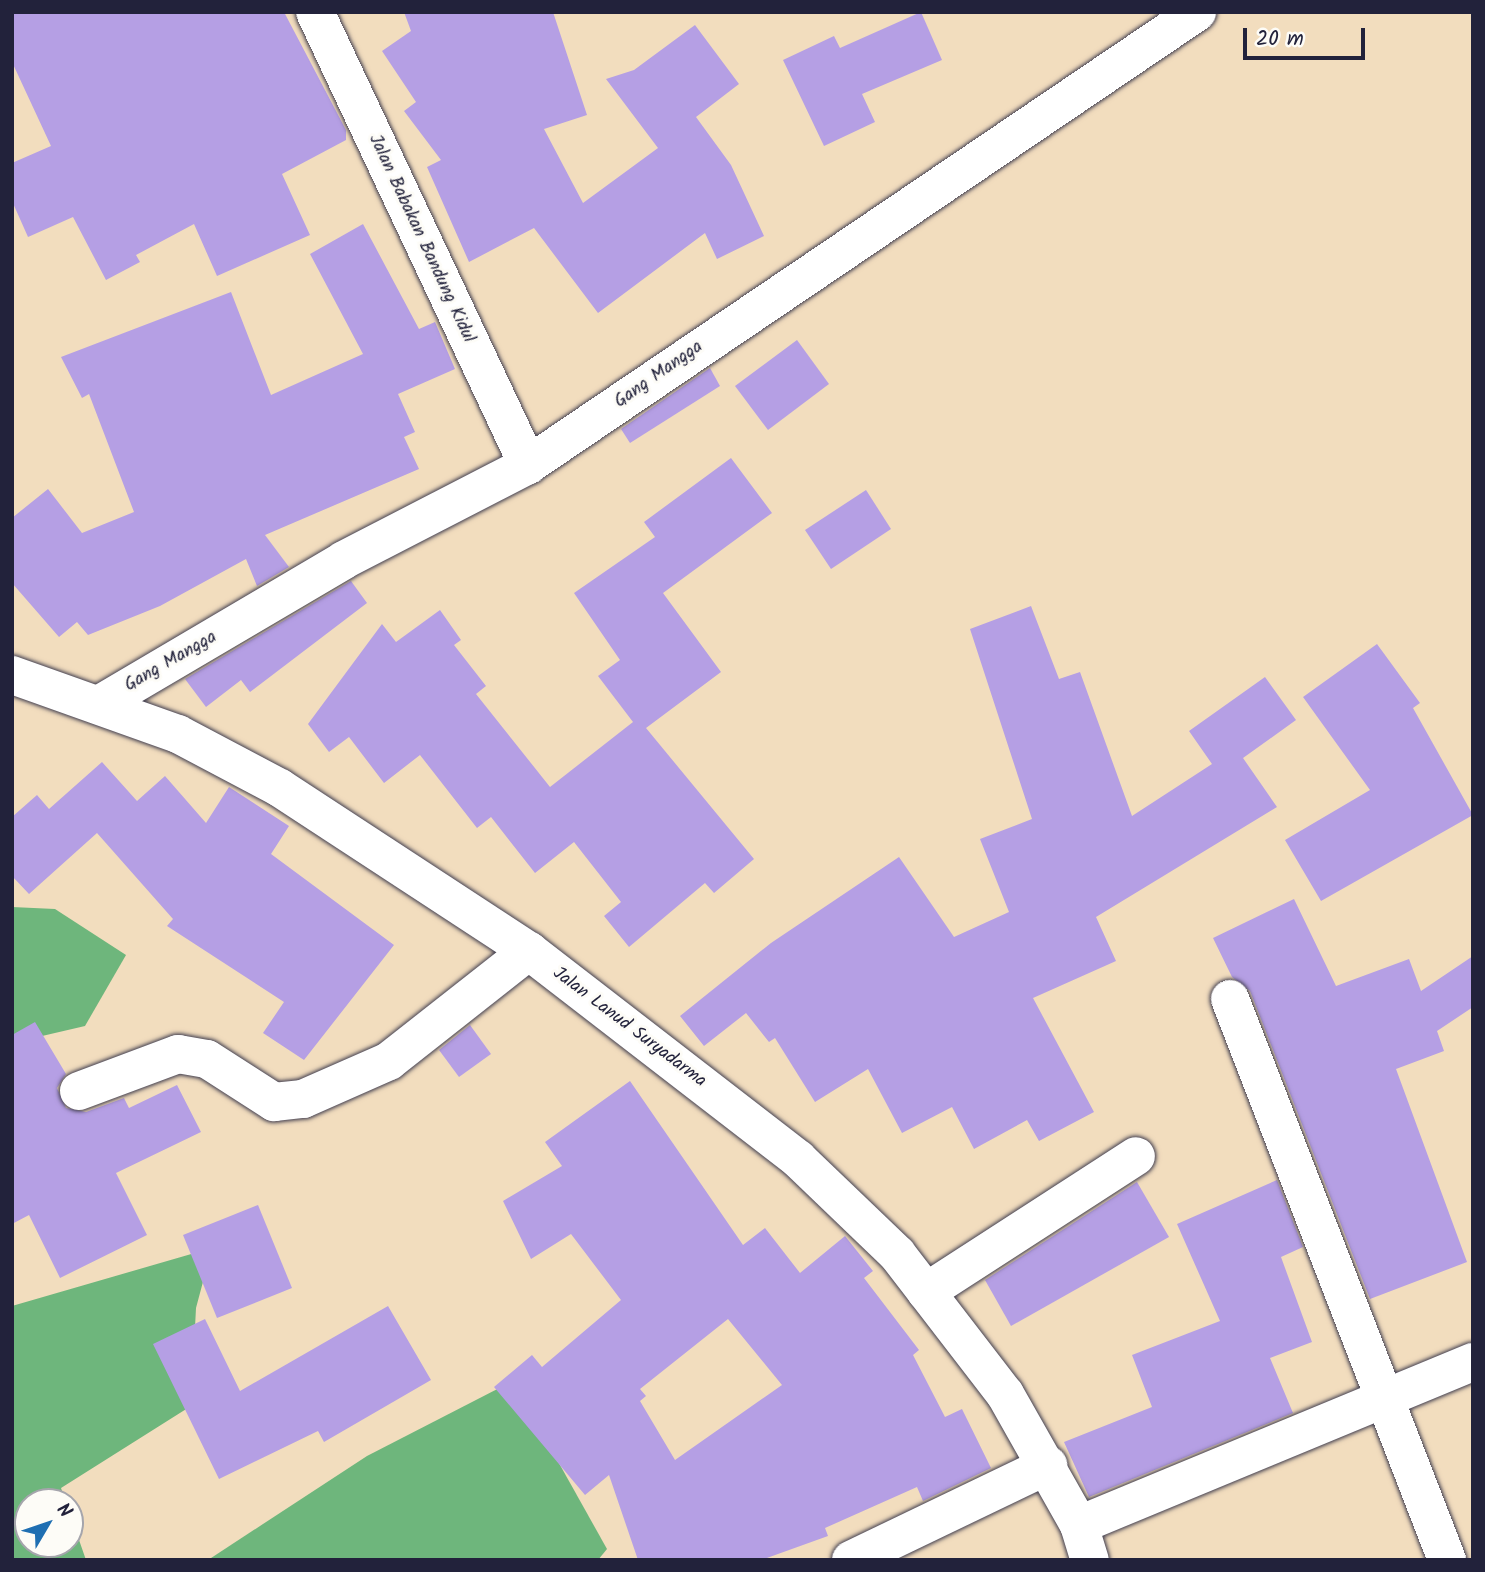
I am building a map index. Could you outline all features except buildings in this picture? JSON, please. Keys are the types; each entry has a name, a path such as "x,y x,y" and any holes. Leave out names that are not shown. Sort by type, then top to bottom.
{"street":[{"name":"Jalan Babakan Bandung Kidul","path":"315,12 528,465"},
{"name":"Gang Mangga","path":"100,704 344,561 528,465 1197,12"},
{"name":"Jalan Lanud Suryadarma","path":"12,675 100,704 178,734 281,788 529,951 798,1159 926,1292 1005,1394 1048,1465 1085,1542"},
{"path":"79,1091 186,1054 207,1059 261,1097 303,1099 389,1061 529,951"},
{"path":"1230,999 1384,1403 1447,1560"},
{"path":"926,1292 1136,1156"},
{"path":"1085,1542 1473,1362"},
{"path":"851,1560 1048,1465"}],"green space":[{"path":"12,907 55,909 126,955 85,1026 12,1043"},
{"path":"212,1248 196,1308 191,1406 61,1488 14,1488 14,1558 84,1558 84,1554 86,1560 12,1560 12,1306"},
{"path":"513,1381 607,1549 598,1560 208,1560 367,1456"}]}
